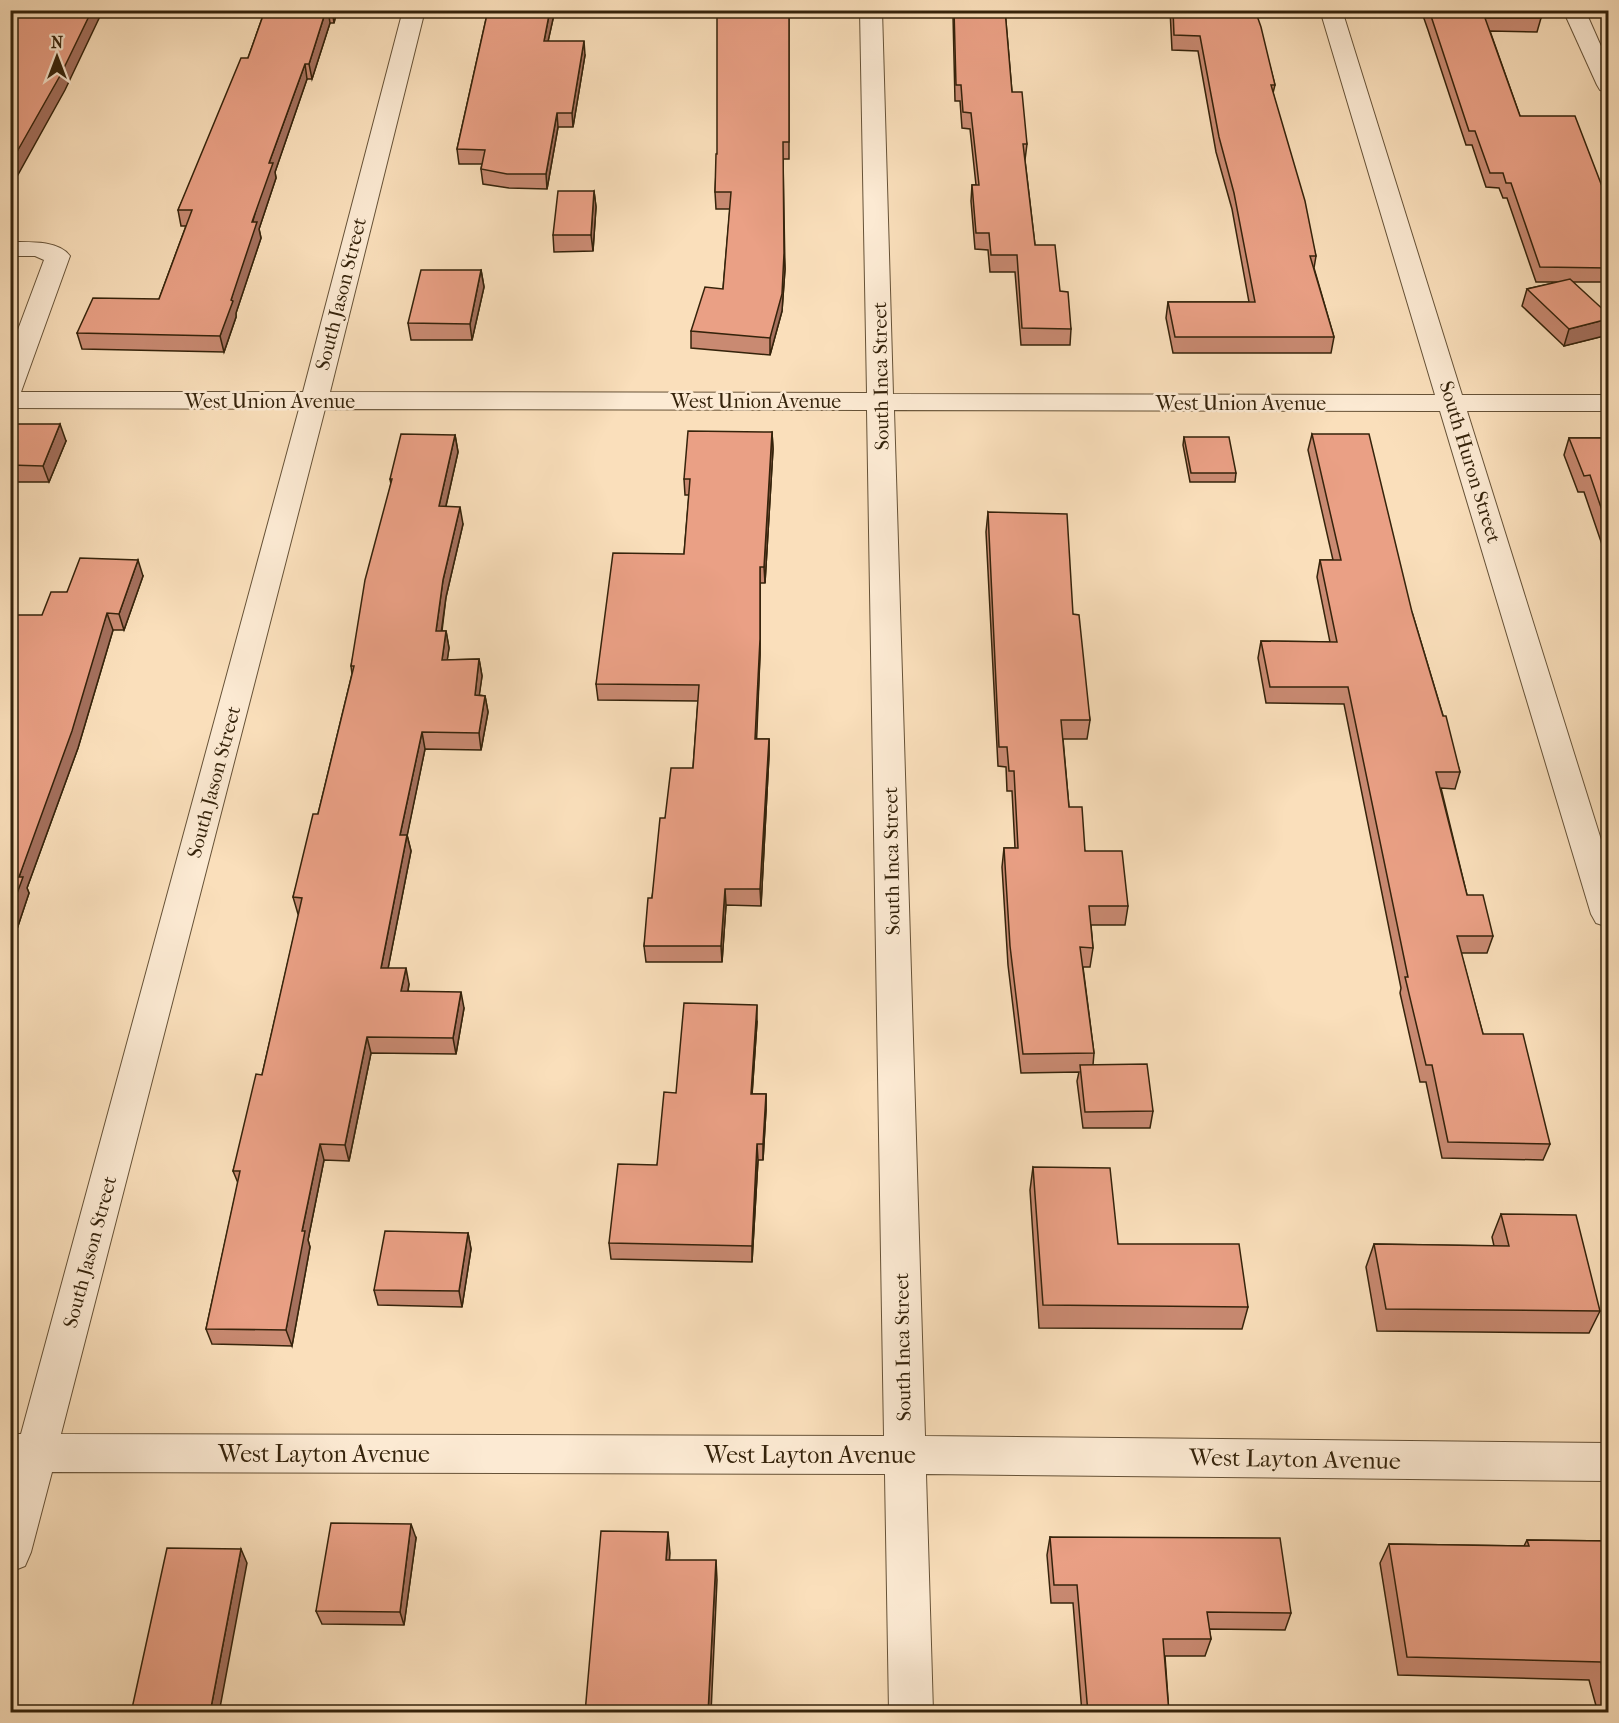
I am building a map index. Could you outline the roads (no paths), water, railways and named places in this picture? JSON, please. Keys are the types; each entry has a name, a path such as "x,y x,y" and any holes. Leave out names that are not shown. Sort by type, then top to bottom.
{"street":[{"name":"South Jason Street","path":"10,1552 24,1453 314,401 414,10"},
{"name":"South Inca Street","path":"871,10 911,1713"},
{"name":"South Huron Street","path":"1331,10 1608,914"},
{"path":"1575,10 1608,85"},
{"path":"10,249 37,249 58,256 10,388"},
{"name":"West Union Avenue","path":"10,400 1608,403"},
{"name":"West Layton Avenue","path":"24,1453 905,1455 1608,1462"}]}
